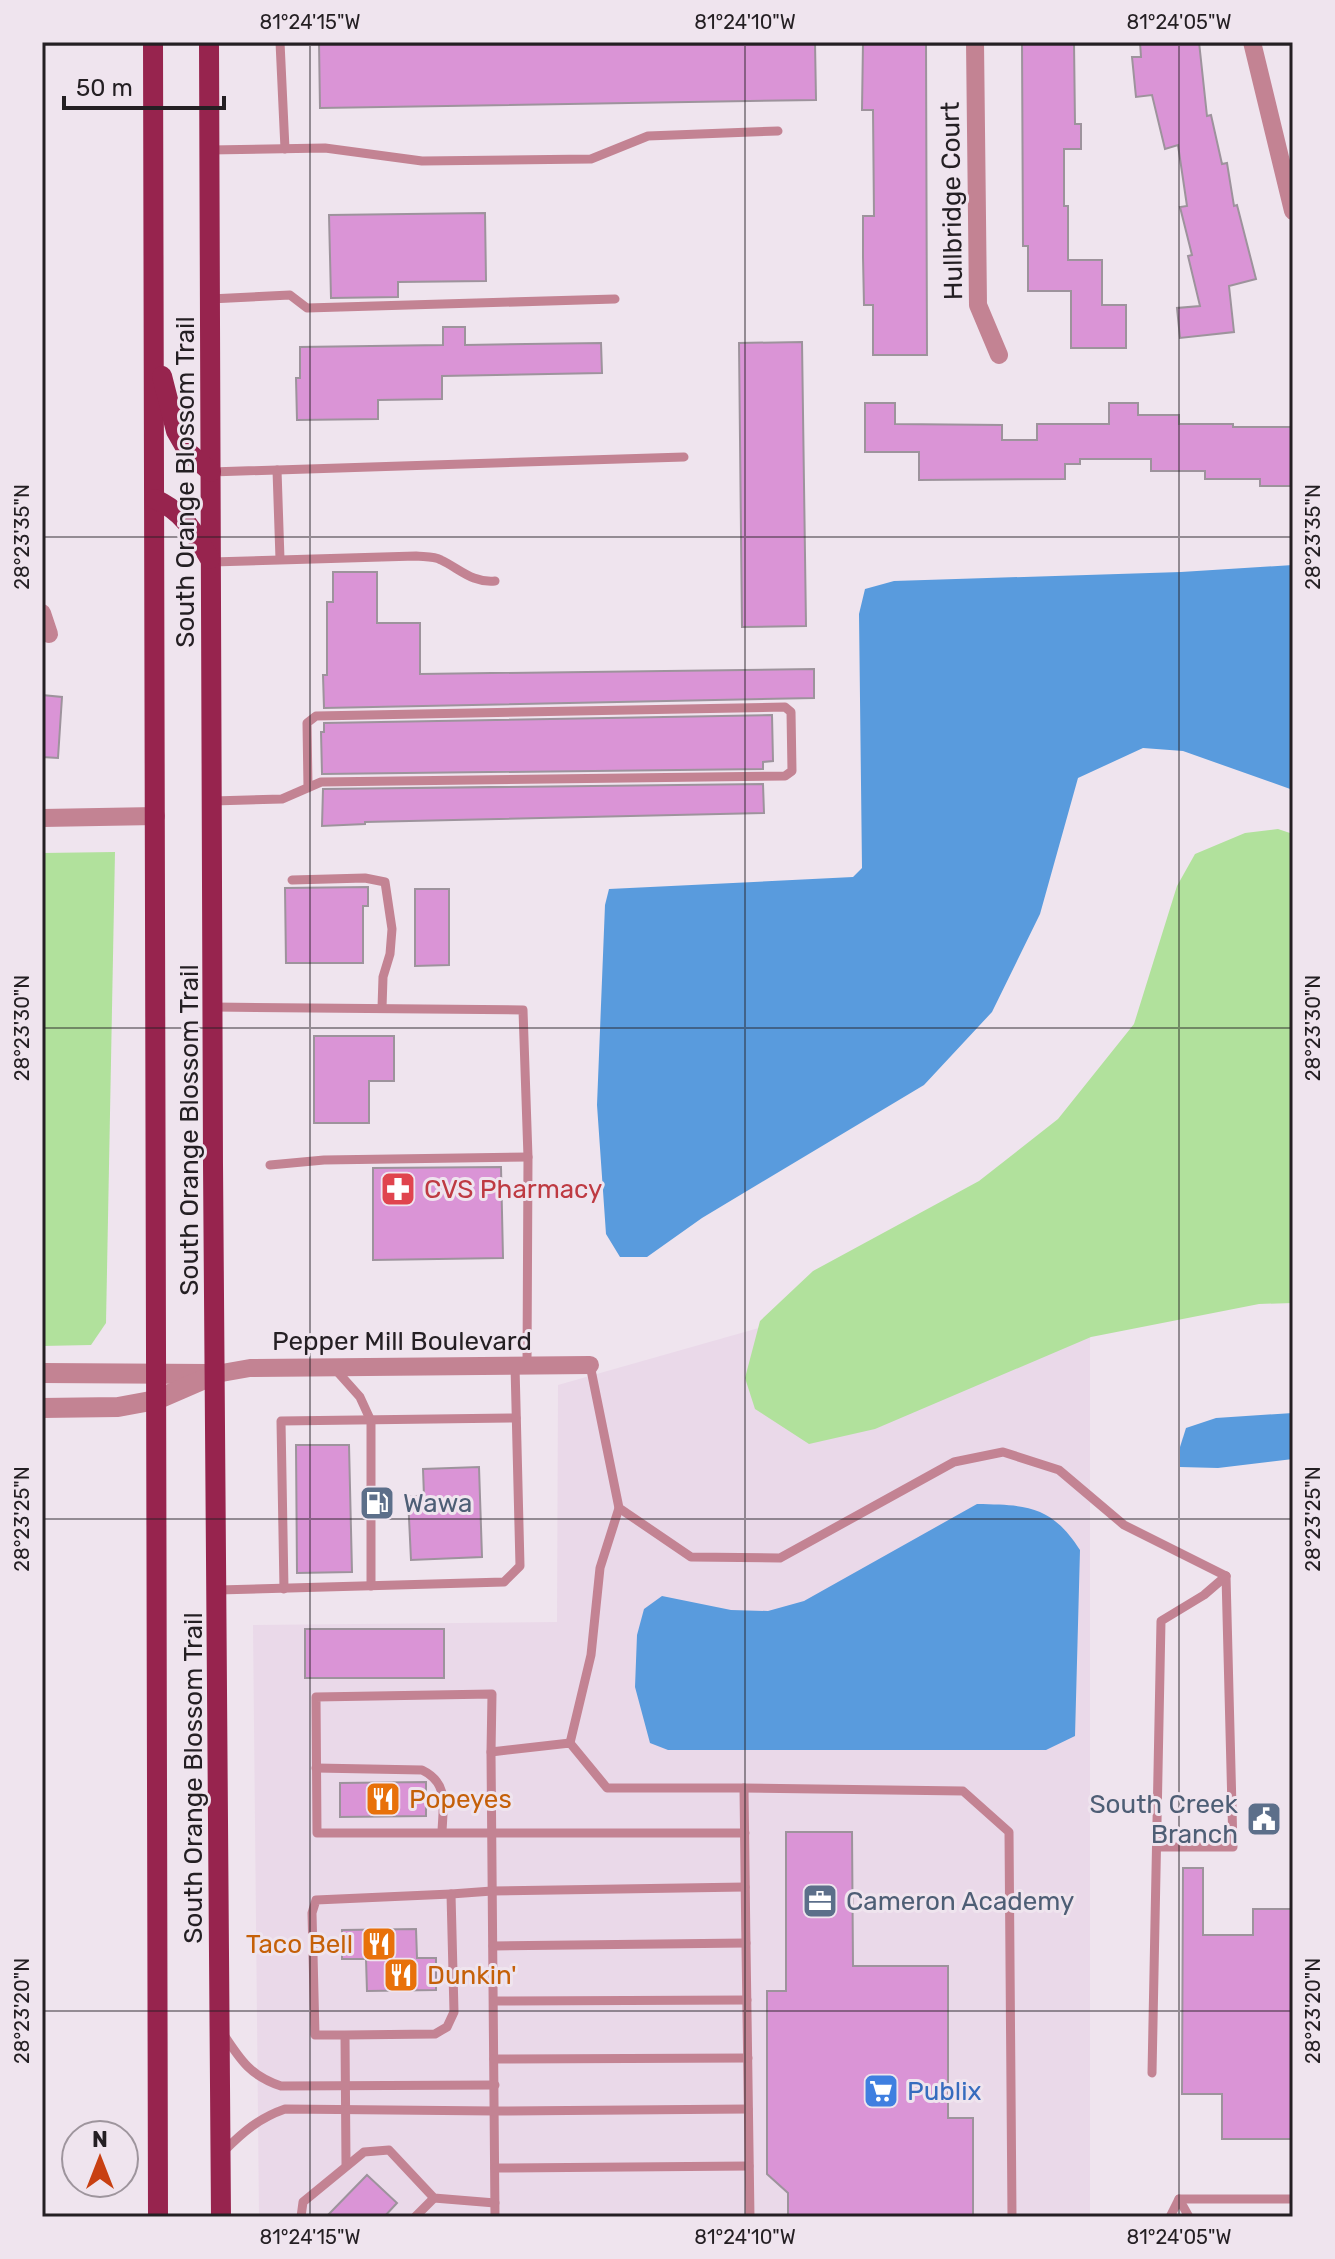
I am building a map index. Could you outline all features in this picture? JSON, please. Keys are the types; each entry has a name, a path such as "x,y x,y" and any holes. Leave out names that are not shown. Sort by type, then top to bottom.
{"main road":[{"name":"South Orange Blossom Trail","path":"153,42 158,2217"},
{"name":"South Orange Blossom Trail","path":"209,42 221,2217"},
{"path":"154,345 176,431 188,452 211,472"},
{"path":"155,499 174,508 190,526 212,562"}],"street":[{"name":"Hullbridge Court","path":"975,42 978,305 999,355"},
{"path":"1252,42 1293,211"},
{"path":"42,613 49,634"},
{"path":"42,818 156,816"},
{"name":"Pepper Mill Boulevard","path":"42,1373 216,1374 250,1368 590,1365"},
{"name":"Pepper Mill Boulevard","path":"42,1408 118,1407 156,1400 216,1374"}],"lane":[{"path":"280,42 285,149"},
{"path":"210,150 325,148 422,161 591,159 648,136 778,131"},
{"path":"210,299 290,295 307,308 615,299"},
{"path":"211,472 684,457"},
{"path":"277,470 280,559"},
{"path":"212,562 416,556 440,559 460,574 486,582 495,581"},
{"path":"213,801 282,799 308,788 321,782 785,776 792,771 791,712 785,707 316,716 307,723 308,788"},
{"path":"292,880 365,878 385,882 392,929 390,954 383,977 382,1008"},
{"path":"214,1007 523,1010 528,1157 527,1301 516,1418 520,1566 504,1582 218,1590"},
{"path":"270,1165 324,1160 528,1157"},
{"path":"570,1743 591,1655 600,1568 619,1508 590,1365"},
{"path":"333,1367 360,1397 371,1421 371,1586"},
{"path":"284,1589 281,1421 516,1418"},
{"path":"619,1508 691,1557 780,1558 954,1462 1003,1452 1059,1470 1124,1525 1226,1576"},
{"path":"1152,2073 1161,1621 1204,1595 1226,1576"},
{"path":"1157,1847 1233,1847 1226,1576"},
{"path":"495,2217 495,2085 494,2059 494,2001 492,1891 492,1831 491,1752 492,1694 316,1697 317,1833 492,1831 745,1833"},
{"path":"491,1752 570,1743"},
{"path":"570,1743 607,1788 963,1791 1009,1832 1012,2217"},
{"path":"316,1768 422,1770 435,1776 441,1789 442,1832"},
{"path":"744,1788 750,2217"},
{"path":"451,1894 454,2012 447,2027 435,2034 315,2035 312,1913 316,1900 492,1891 745,1887"},
{"path":"493,1946 746,1943"},
{"path":"494,2001 747,2000"},
{"path":"221,2031 241,2061 261,2080 281,2086 495,2085"},
{"path":"345,2035 346,2164"},
{"path":"494,2059 748,2058"},
{"path":"221,2154 248,2127 264,2116 285,2109 748,2109"},
{"path":"301,2217 303,2202 346,2164 364,2152 389,2150 434,2198 495,2203"},
{"path":"495,2168 749,2166"},
{"path":"415,2217 434,2198"},
{"path":"1179,2199 1293,2199"},
{"path":"1170,2217 1179,2199"},
{"path":"1179,2199 1189,2217"}],"shaded area":[{"path":"1090,1234 1090,2217 259,2217 253,1625 557,1622 558,1385"}],"green space":[{"path":"1278,829 1293,834 1293,1303 1259,1304 1091,1337 875,1429 809,1444 755,1409 745,1378 760,1321 813,1271 979,1181 1058,1119 1134,1024 1177,886 1195,854 1245,833"},
{"path":"115,852 106,1323 91,1345 42,1346 42,853"}],"water":[{"path":"1293,565 1293,790 1183,751 1143,748 1078,778 1040,914 992,1012 924,1085 702,1218 647,1257 620,1257 606,1234 597,1105 605,905 609,889 853,877 862,868 859,614 865,589 894,581 1181,572"},
{"path":"1293,1413 1293,1459 1218,1468 1180,1467 1180,1447 1186,1428 1216,1418"},
{"path":"977,1504 1036,1510 1059,1524 1080,1550 1075,1736 1046,1750 668,1750 650,1743 635,1687 637,1635 644,1609 662,1596 731,1610 768,1611 804,1601"}],"building":[{"path":"319,42 815,42 816,100 320,108"},
{"path":"863,42 926,42 927,355 873,355 873,305 864,305 863,216 874,216 873,110 862,110"},
{"path":"1022,42 1074,42 1075,124 1081,124 1081,149 1064,149 1068,260 1102,260 1102,305 1126,305 1126,348 1071,348 1071,291 1028,291 1028,246 1023,246"},
{"path":"1140,42 1199,42 1207,116 1211,115 1222,164 1227,163 1234,206 1237,205 1256,279 1229,286 1234,332 1180,338 1177,308 1200,306 1180,207 1187,206 1178,145 1165,149 1152,95 1136,97 1132,57 1141,57"},
{"path":"485,213 486,281 398,282 398,297 331,298 329,215"},
{"path":"443,327 465,327 465,345 601,343 602,373 442,376 442,399 378,400 378,419 297,420 296,378 300,378 300,347 443,345"},
{"path":"802,342 806,626 742,627 739,343"},
{"path":"865,403 895,403 895,424 1002,425 1002,440 1037,440 1037,424 1109,424 1109,403 1138,403 1138,415 1179,415 1179,424 1293,427 1293,486 1260,486 1260,479 1205,479 1205,471 1151,471 1151,459 1080,459 1080,464 1065,464 1065,479 919,480 919,452 865,452"},
{"path":"333,572 377,572 377,623 420,623 420,674 814,669 814,698 324,708 327,602 333,602"},
{"path":"42,695 62,697 58,758 42,757"},
{"path":"772,715 773,761 763,762 763,769 322,774 321,732 324,732 324,723"},
{"path":"763,784 764,813 365,822 322,826 323,789"},
{"path":"368,887 368,906 363,906 363,963 286,963 285,888"},
{"path":"415,889 449,889 449,965 415,966"},
{"path":"314,1036 394,1036 394,1081 369,1081 369,1123 314,1123"},
{"name":"CVS Pharmacy","path":"501,1167 503,1258 373,1260 373,1168"},
{"path":"296,1445 349,1445 352,1572 297,1573"},
{"path":"479,1467 482,1557 411,1560 408,1497 424,1496 423,1469"},
{"path":"305,1629 444,1629 444,1678 305,1678"},
{"name":"Popeyes","path":"426,1782 426,1816 340,1817 340,1783"},
{"path":"786,1832 852,1832 853,1966 948,1966 948,2118 973,2118 973,2217 788,2217 788,2193 767,2174 767,1991 786,1991"},
{"path":"1183,1868 1203,1868 1203,1935 1253,1935 1253,1909 1293,1909 1293,2139 1222,2139 1222,2094 1182,2094"},
{"path":"416,1929 417,1958 436,1958 436,1990 367,1991 366,1959 342,1959 342,1930"},
{"path":"367,2175 397,2203 384,2217 326,2217"}],"place":[{"name":"CVS Pharmacy","path":"398,1189"},
{"name":"Wawa","path":"377,1503"},
{"name":"Popeyes","path":"383,1799"},
{"name":"South Creek Branch","path":"1264,1819"},
{"name":"Cameron Academy","path":"820,1901"},
{"name":"Taco Bell","path":"379,1944"},
{"name":"Dunkin'","path":"401,1975"},
{"name":"Publix","path":"881,2091"}]}
